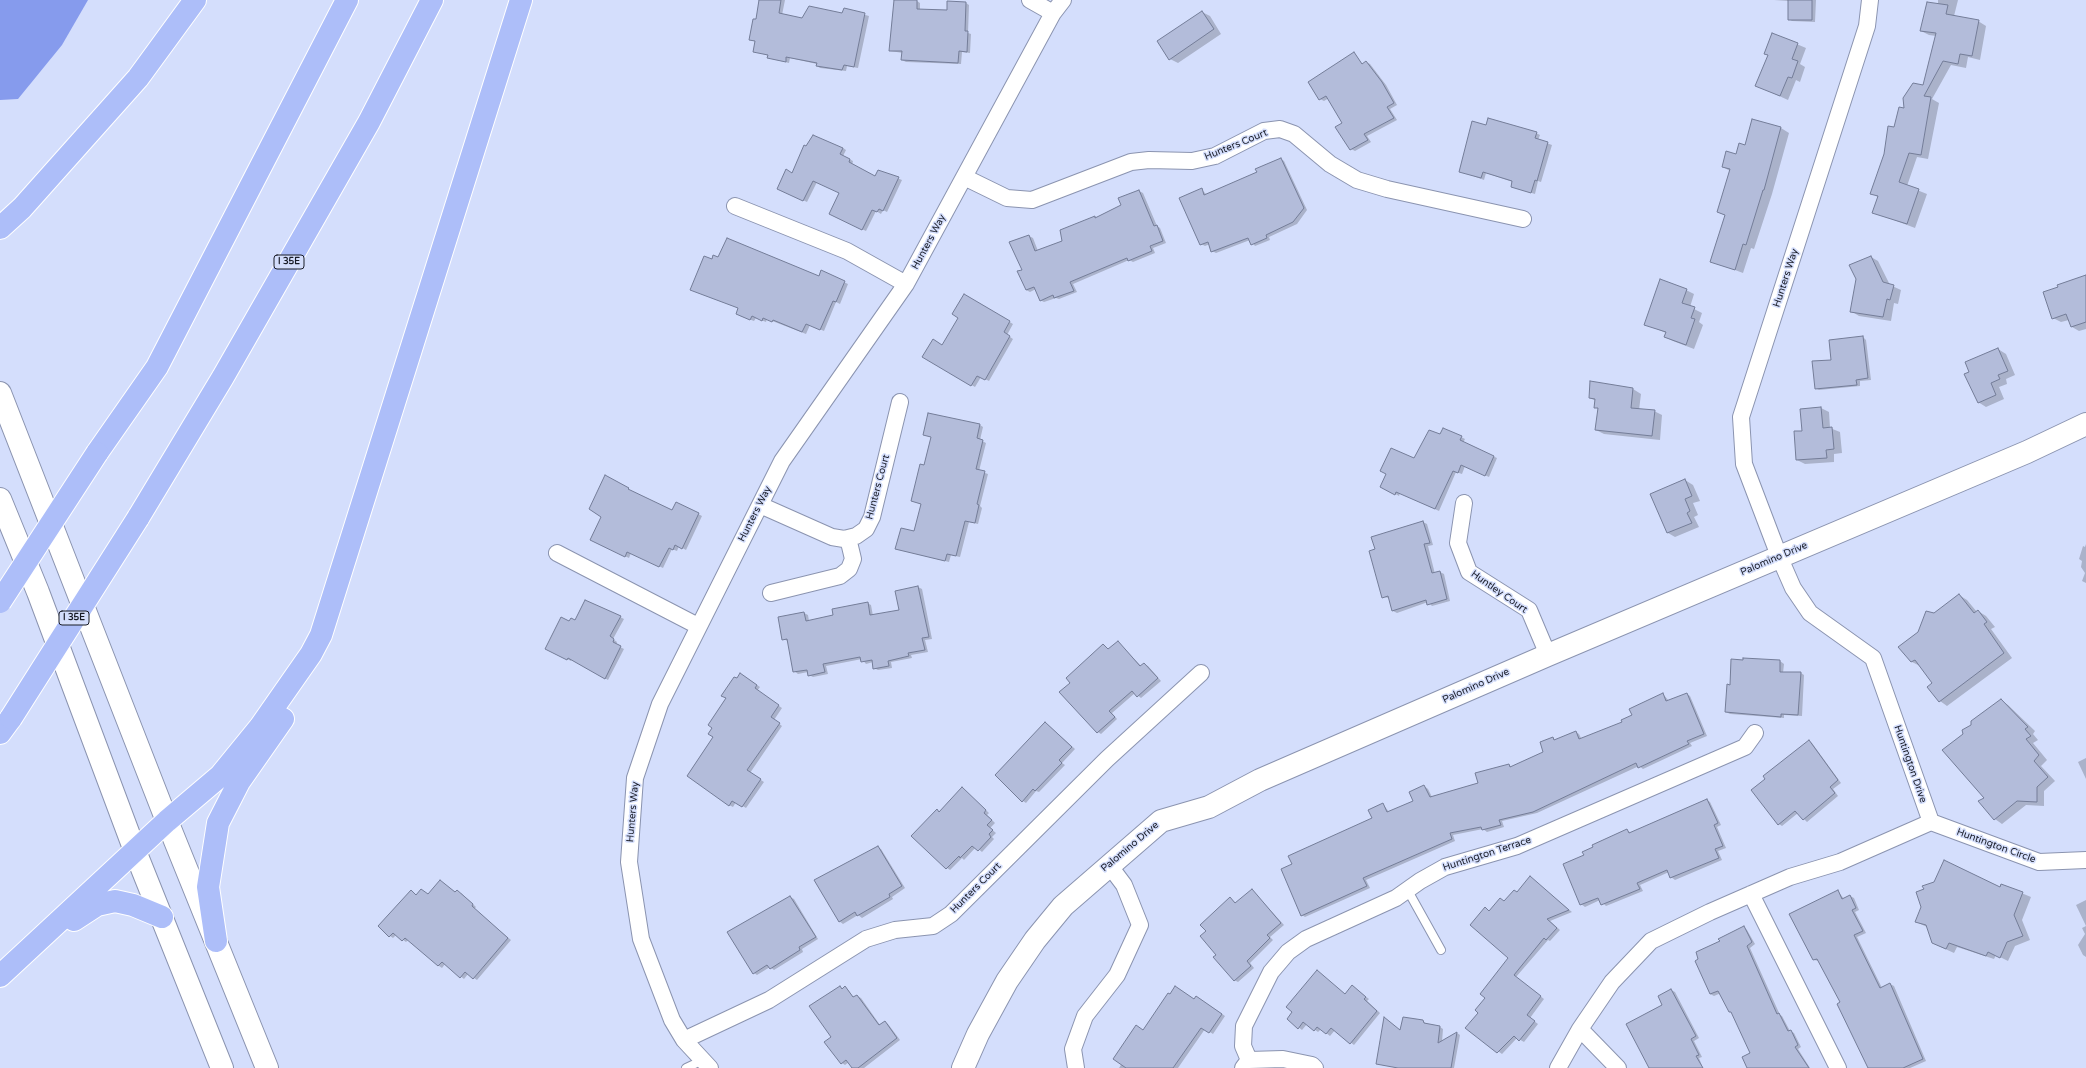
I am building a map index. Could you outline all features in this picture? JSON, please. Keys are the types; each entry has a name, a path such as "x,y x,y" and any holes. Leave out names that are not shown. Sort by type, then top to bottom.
{"highway":[{"path":"0,228 22,208 138,78 195,0"},
{"path":"0,602 97,453 157,367 347,0"},
{"name":"I 35E","path":"5,725 138,518 223,377 369,122 432,0"},
{"path":"0,976 167,821 220,776 260,727 311,654 321,635 521,0"},
{"path":"0,212 8,207 89,124 100,120"},
{"path":"216,941 208,887 218,823 238,782 296,699 311,654"},
{"path":"0,976 41,948 81,914 97,905 115,901 133,905 162,917"}],"street":[{"path":"1030,0 1053,13"},
{"name":"Hunters Way","path":"706,1064 684,1040 672,1020 641,939 629,862 636,778 660,704 782,461 906,284 1053,13 1063,0"},
{"name":"Hunters Way","path":"1779,556 1744,464 1741,418 1867,26 1870,0"},
{"name":"Hunters Court","path":"964,177 1007,198 1032,200 1131,162 1149,160 1192,161 1215,156 1264,131 1280,130 1294,134 1330,164 1357,180 1387,189 1523,218"},
{"path":"735,206 847,252 906,284"},
{"path":"0,393 167,821 267,1068"},
{"name":"Hunters Court","path":"848,538 856,536 866,529 872,517 900,402"},
{"name":"Palomino Drive","path":"963,1068 978,1034 1007,981 1035,940 1063,906 1161,821 1210,807 1260,780 1779,556 2027,452 2086,424"},
{"path":"0,499 40,599 135,851 222,1068"},
{"name":"Huntley Court","path":"1464,503 1458,542 1469,572 1529,610 1548,655"},
{"path":"760,505 832,537 844,539 848,538 853,559 849,570 840,576 771,593"},
{"path":"557,553 698,626"},
{"name":"Huntington Drive","path":"1779,556 1793,588 1810,613 1873,658 1931,822"},
{"name":"Hunters Court","path":"684,1040 769,1000 866,939 896,930 933,926 951,914 1107,758 1201,673"},
{"name":"Huntington Terrace","path":"1246,1064 1243,1046 1244,1026 1271,972 1288,952 1306,940 1396,898 1407,889 1445,867 1517,846 1745,747 1755,732"},
{"path":"1558,1068 1580,1029 1612,982 1651,941 1790,877 1840,862 1931,822"},
{"name":"Huntington Circle","path":"1931,822 2038,862 2086,860"},
{"path":"1076,1068 1073,1049 1085,1016 1117,974 1140,925 1124,885 1109,865"},
{"path":"1752,894 1838,1068"},
{"path":"1580,1029 1618,1068"},
{"path":"1246,1064 1283,1059 1312,1065 1315,1068"}],"lane":[{"path":"1407,889 1441,950"},
{"path":"686,1068 706,1064"}],"water":[{"path":"0,0 88,0 62,45 18,99 0,100"}],"building":[{"path":"759,0 781,0 779,13 802,18 809,6 842,13 844,8 865,13 854,67 844,65 842,70 816,66 817,63 786,57 786,62 767,58 768,55 753,52 755,41 749,40 753,19 756,19"},
{"path":"894,0 917,0 917,9 947,10 947,1 966,2 965,31 968,31 967,52 959,51 958,63 901,60 902,51 889,51"},
{"path":"1788,0 1812,0 1812,20 1788,20"},
{"path":"1927,2 1948,5 1946,14 1979,20 1972,56 1960,54 1958,64 1943,61 1924,96 1931,97 1921,155 1909,153 1899,182 1919,189 1907,224 1872,213 1878,196 1870,194 1884,154 1888,126 1894,127 1899,107 1904,108 1903,98 1913,83 1923,85 1936,33 1920,31"},
{"path":"1202,11 1214,29 1169,60 1157,41"},
{"path":"1772,33 1798,43 1792,59 1798,61 1792,78 1788,77 1780,96 1755,86 1768,55 1764,54"},
{"path":"1354,52 1362,64 1366,61 1382,82 1394,103 1387,107 1394,118 1364,134 1368,140 1350,150 1335,127 1342,123 1326,96 1319,100 1308,82"},
{"path":"1488,118 1537,132 1535,138 1548,142 1537,181 1535,180 1531,193 1511,187 1512,181 1483,172 1481,178 1459,172 1472,121 1486,125"},
{"path":"1752,119 1781,127 1764,190 1746,245 1743,244 1735,270 1710,262 1725,215 1717,212 1730,169 1722,167 1726,151 1736,154 1739,143 1745,145"},
{"path":"813,135 843,148 840,154 850,159 849,162 875,176 878,170 899,177 883,211 879,209 877,212 872,210 862,230 829,214 839,193 813,181 803,201 777,189 786,169 792,173 804,145 806,146"},
{"path":"1281,158 1304,208 1293,222 1266,235 1267,238 1251,245 1248,238 1211,252 1208,242 1200,245 1179,198 1202,188 1204,195 1257,172 1255,169"},
{"path":"1139,190 1154,226 1157,225 1163,241 1150,246 1152,251 1128,261 1127,258 1070,282 1074,291 1054,298 1053,295 1040,301 1034,287 1026,290 1017,271 1022,270 1009,242 1029,235 1035,251 1062,241 1060,230 1095,216 1095,218 1121,205 1118,198"},
{"path":"727,238 819,276 821,270 845,281 836,302 833,301 820,330 806,324 802,332 773,320 772,322 763,318 762,321 752,316 750,320 736,314 738,308 690,290 704,256 712,259 713,255 718,257"},
{"path":"1871,256 1883,282 1894,285 1890,300 1887,299 1883,317 1850,312 1856,279 1849,265"},
{"path":"2086,275 2086,322 2071,327 2066,314 2052,319 2043,292 2058,287 2057,285"},
{"path":"1660,279 1687,289 1682,303 1695,307 1691,318 1695,319 1686,345 1664,337 1666,332 1644,325"},
{"path":"964,294 1010,321 1004,332 1010,336 985,380 977,376 971,386 922,357 933,339 942,345 958,318 952,314"},
{"path":"1863,336 1868,378 1856,380 1857,385 1815,389 1812,361 1831,360 1829,340"},
{"path":"1998,348 2008,371 1998,375 2000,379 1991,383 1996,395 1978,403 1964,374 1969,372 1965,362"},
{"path":"1590,381 1633,388 1631,408 1655,410 1652,436 1595,430 1598,408 1594,408 1595,399 1589,398"},
{"path":"1821,407 1823,428 1832,427 1834,449 1826,450 1827,458 1796,460 1794,431 1802,431 1800,409"},
{"path":"928,413 980,424 977,438 983,440 976,469 985,471 977,504 979,505 975,523 965,521 956,556 947,554 945,561 895,549 901,528 914,531 921,504 911,501 920,464 924,465 931,437 923,435"},
{"path":"1443,428 1462,436 1460,440 1494,456 1485,476 1461,465 1458,473 1453,471 1435,509 1396,492 1395,495 1380,487 1386,474 1380,471 1391,448 1414,458 1429,430 1440,434"},
{"path":"605,475 629,488 628,489 672,510 676,502 699,513 682,549 675,545 673,550 669,548 659,567 627,552 625,557 590,540 601,517 589,509"},
{"path":"1685,479 1692,496 1685,499 1690,511 1687,513 1692,523 1667,533 1650,494"},
{"path":"1423,521 1430,543 1424,544 1432,573 1440,571 1447,599 1427,605 1426,600 1392,611 1388,596 1382,598 1369,551 1375,549 1371,537"},
{"path":"918,586 929,637 922,638 925,650 908,653 909,656 888,661 889,666 873,669 872,660 861,662 860,657 823,664 825,672 808,676 807,670 793,672 787,639 782,640 778,617 804,612 806,621 833,615 832,609 868,602 870,615 899,610 895,591"},
{"path":"1959,594 1974,613 1978,610 1987,622 1984,624 2004,653 1939,702 1927,687 1932,683 1915,660 1911,662 1898,647 1918,632 1926,611 1934,613"},
{"path":"585,600 621,616 610,636 614,639 613,642 621,646 605,679 568,658 567,660 545,649 561,617 569,621 571,618 575,620"},
{"path":"1118,641 1140,666 1144,663 1158,678 1137,697 1132,691 1109,711 1115,717 1097,733 1059,692 1070,683 1066,678 1103,644 1108,649"},
{"path":"1743,658 1780,660 1780,672 1801,672 1798,715 1781,714 1781,717 1725,712 1727,684 1730,685 1731,659 1743,660"},
{"path":"740,673 757,685 755,688 779,705 771,717 780,723 747,770 761,779 742,807 732,801 729,806 687,776 713,737 708,734 712,728 708,725 726,698 721,696 734,677 737,678"},
{"path":"1663,693 1666,701 1687,693 1704,734 1687,741 1689,744 1638,768 1636,763 1533,812 1499,820 1501,825 1482,830 1481,827 1450,833 1452,839 1363,878 1367,886 1301,916 1281,869 1292,864 1288,856 1372,818 1368,810 1383,803 1387,812 1413,801 1409,792 1424,785 1430,797 1478,783 1475,773 1509,764 1510,767 1543,752 1540,742 1553,737 1554,740 1576,731 1579,739 1622,722 1621,720 1632,715 1629,709"},
{"path":"2001,699 2028,727 2025,729 2031,736 2026,739 2039,755 2034,761 2048,777 2037,787 2037,802 2017,801 1994,820 1978,801 1984,798 1942,750 1963,734 1962,730 1971,725 1971,721"},
{"path":"1045,722 1072,747 1059,760 1062,763 1035,791 1033,789 1022,802 995,775"},
{"path":"1809,740 1838,780 1830,787 1835,793 1803,820 1795,811 1778,825 1751,790 1765,779 1763,776"},
{"path":"962,787 986,810 984,813 992,820 987,825 993,830 989,834 991,837 978,851 972,846 946,869 911,836 937,809 939,812"},
{"path":"1707,799 1718,823 1714,825 1723,846 1715,849 1719,858 1670,878 1667,870 1637,883 1640,889 1601,905 1598,898 1580,905 1563,864 1584,855 1582,852 1593,847 1592,845 1627,829 1629,833"},
{"path":"878,846 902,886 889,894 890,897 857,916 855,912 839,922 814,880"},
{"path":"1944,860 2000,887 2001,884 2023,892 2014,915 2023,936 2007,942 2000,958 1988,952 1986,956 1949,943 1946,949 1932,943 1926,925 1915,922 1921,907 1916,892 1924,889 1922,886 1934,882"},
{"path":"1530,876 1569,910 1547,919 1557,928 1546,940 1544,938 1514,975 1541,996 1527,1015 1535,1021 1519,1041 1514,1036 1497,1053 1465,1028 1478,1013 1475,1010 1485,998 1480,994 1508,958 1470,925 1485,907 1489,911 1500,898 1504,901 1514,890 1517,892"},
{"path":"440,880 455,892 457,890 473,904 472,906 508,938 473,979 465,972 460,978 442,962 438,966 405,938 402,941 393,933 389,937 378,926 411,890 416,895 421,889 428,894"},
{"path":"1252,889 1281,923 1267,935 1270,938 1247,961 1251,966 1234,981 1213,957 1216,955 1200,936 1206,931 1200,925 1230,897 1235,903"},
{"path":"1838,890 1842,899 1850,895 1856,908 1852,910 1863,931 1854,935 1880,988 1890,983 1923,1059 1903,1068 1868,1068 1837,1004 1840,1002 1817,959 1813,960 1789,914"},
{"path":"790,896 816,937 799,947 800,950 770,969 767,965 753,974 727,932"},
{"path":"1744,926 1752,942 1747,946 1777,1014 1779,1013 1788,1031 1791,1030 1798,1045 1795,1047 1809,1068 1747,1068 1742,1057 1750,1053 1731,1012 1729,1012 1718,991 1710,994 1695,961 1698,959 1696,952 1720,941 1718,939"},
{"path":"1317,970 1345,994 1352,985 1366,997 1364,999 1377,1011 1350,1044 1331,1028 1326,1034 1317,1027 1314,1031 1303,1022 1298,1029 1287,1019 1292,1012 1286,1007"},
{"path":"840,986 842,989 845,986 853,997 857,995 879,1025 885,1021 897,1038 858,1068 852,1068 846,1060 841,1064 824,1042 831,1037 809,1006"},
{"path":"1175,986 1194,999 1196,996 1222,1014 1209,1033 1201,1028 1173,1068 1126,1068 1113,1059 1136,1025 1143,1030 1168,993 1170,994"},
{"path":"1671,989 1696,1036 1691,1039 1699,1055 1696,1056 1703,1068 1649,1068 1626,1024 1662,1005 1658,996"},
{"path":"1384,1017 1400,1030 1403,1017 1423,1020 1424,1023 1440,1026 1438,1043 1457,1032 1451,1068 1398,1068 1376,1064"}]}
